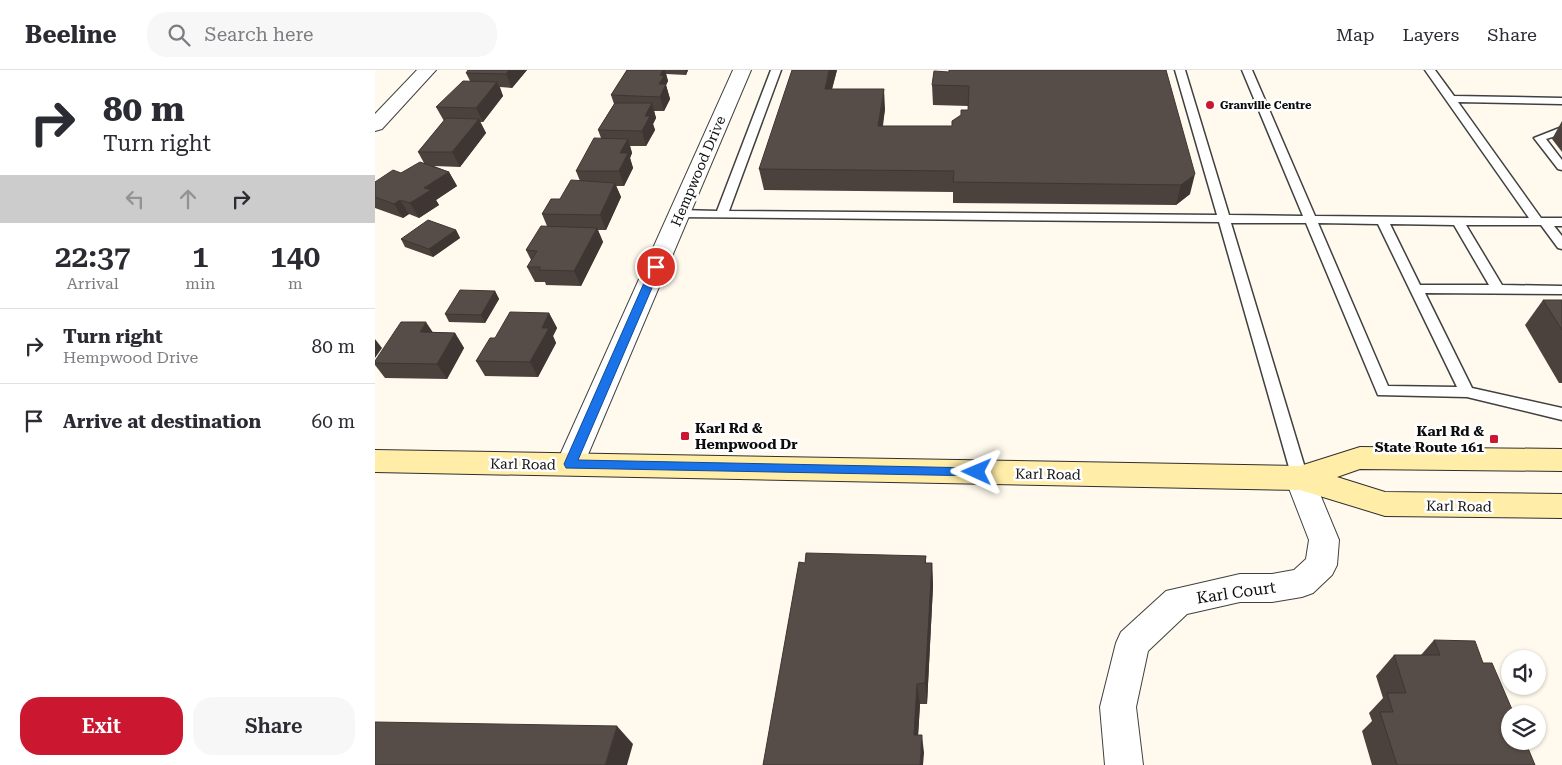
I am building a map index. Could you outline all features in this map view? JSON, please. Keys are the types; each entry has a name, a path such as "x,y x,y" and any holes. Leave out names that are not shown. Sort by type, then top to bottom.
{"main road":[{"name":"Karl Road","path":"1300,478 1360,458 1562,460"},
{"name":"Karl Road","path":"375,462 1300,478 1385,504 1561,508"}],"street":[{"path":"375,125 427,70"},
{"name":"Hempwood Drive","path":"570,464 742,70"},
{"name":"Karl Court","path":"1124,765 1118,707 1133,643 1178,601 1240,588 1272,588 1302,583 1321,565 1324,540 1300,478"}],"lane":[{"path":"722,214 776,70"},
{"path":"1179,70 1300,478"},
{"path":"1247,70 1383,390 1467,392 1555,414 1562,414"},
{"path":"1430,70 1541,221 1562,245"},
{"path":"1451,99 1562,101"},
{"path":"1562,130 1539,138 1562,168"},
{"path":"680,214 1223,217 1562,222"},
{"path":"1382,219 1467,392"},
{"path":"1457,220 1498,290"},
{"path":"1416,289 1562,290"}],"building":[{"path":"468,70 509,70 506,74 466,73"},
{"path":"627,70 663,70 660,75 664,76 659,84 666,84 660,97 611,95"},
{"path":"792,70 829,70 825,89 884,89 878,126 952,126 952,121 961,115 961,110 968,110 969,86 932,85 934,71 1166,70 1195,174 1181,185 953,182 954,171 759,169"},
{"path":"463,81 497,82 476,108 436,107"},
{"path":"615,103 652,103 645,116 650,116 642,131 598,130"},
{"path":"446,118 479,119 452,152 418,152"},
{"path":"594,138 628,139 620,153 628,153 619,171 576,171"},
{"path":"420,162 449,172 424,188 431,190 410,203 400,200 394,204 375,197 375,182 393,170 401,173"},
{"path":"571,180 615,183 600,215 542,214 551,199 560,199"},
{"path":"428,220 456,230 429,249 401,239"},
{"path":"541,226 597,228 574,271 539,270 540,267 527,267 537,251 526,250"},
{"path":"460,290 495,291 481,315 445,314"},
{"path":"1543,300 1562,300 1562,330"},
{"path":"510,312 549,313 542,328 549,328 530,362 476,361 490,338 495,338"},
{"path":"401,322 426,322 420,332 455,333 437,364 375,363"},
{"path":"806,553 926,556 925,563 932,563 925,683 917,684 914,735 922,735 920,765 763,765 799,562 805,563"},
{"path":"1434,640 1475,641 1483,663 1492,663 1501,684 1501,695 1506,695 1510,705 1501,705 1501,750 1529,750 1535,765 1397,765 1380,712 1393,712 1387,693 1406,693 1394,655 1440,655"},
{"path":"375,722 617,726 605,765 375,765"}],"place":[{"name":"Granville Centre","path":"1210,105"},
{"name":"Karl Rd & Hempwood Dr","path":"685,436"},
{"name":"Karl Rd & State Route 161","path":"1494,439"}],"route":[{"path":"656,267 570,464 977,472"}]}
